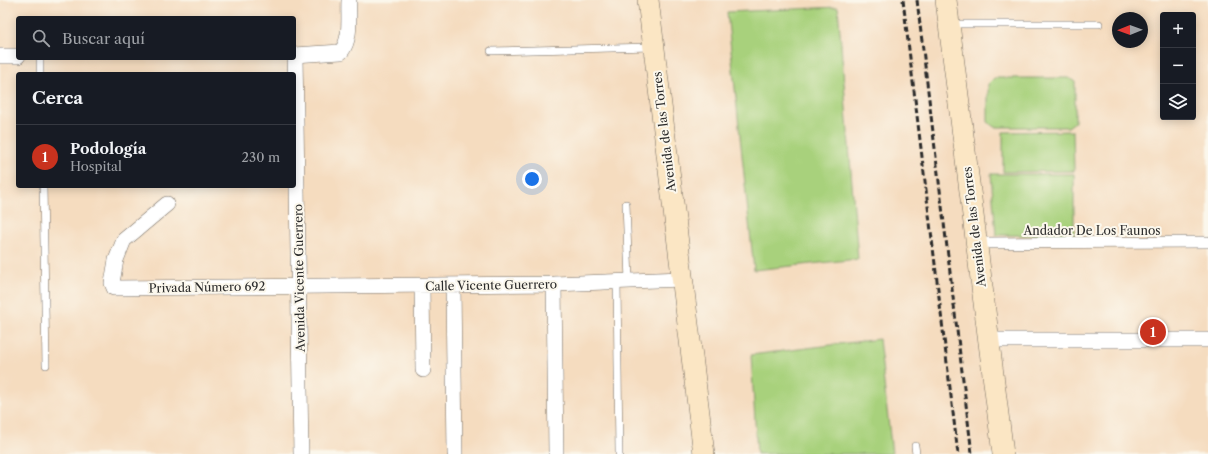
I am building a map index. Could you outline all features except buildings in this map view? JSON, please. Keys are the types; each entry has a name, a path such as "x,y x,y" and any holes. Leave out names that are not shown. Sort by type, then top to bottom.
{"main road":[{"name":"Avenida de las Torres","path":"648,0 704,454"},
{"name":"Avenida de las Torres","path":"946,0 1002,454"}],"street":[{"path":"296,55 341,52 346,46 348,34 349,0"},
{"path":"0,56 16,56"},
{"name":"Avenida Vicente Guerrero","path":"294,60 294,72"},
{"name":"Avenida Vicente Guerrero","path":"296,132 300,286 301,454"},
{"name":"Privada Número 692","path":"167,204 124,240 116,260 112,283 114,288 300,286"},
{"name":"Andador De Los Faunos","path":"976,243 1208,242"},
{"name":"Calle Vicente Guerrero","path":"300,286 453,286 682,279"},
{"path":"554,284 556,454"},
{"path":"422,286 423,370"},
{"path":"453,286 455,454"},
{"path":"987,340 1208,340"}],"lane":[{"path":"949,24 1099,24"},
{"path":"491,51 654,47"},
{"path":"40,60 40,72"},
{"path":"43,188 46,365"},
{"path":"619,454 626,204"}],"green space":[{"path":"838,7 858,259 754,270 727,12"},
{"path":"994,78 1069,78 1075,82 1075,122 1068,127 994,127 988,122 988,84"},
{"path":"1073,131 1074,171 1003,172 1003,132"},
{"path":"991,174 1074,174 1074,236 996,235"},
{"path":"879,339 892,454 757,454 751,355"}],"railway":[{"path":"903,0 958,454"},
{"path":"917,0 972,454"}],"place":[{"name":"Podología","path":"1153,332"}]}
